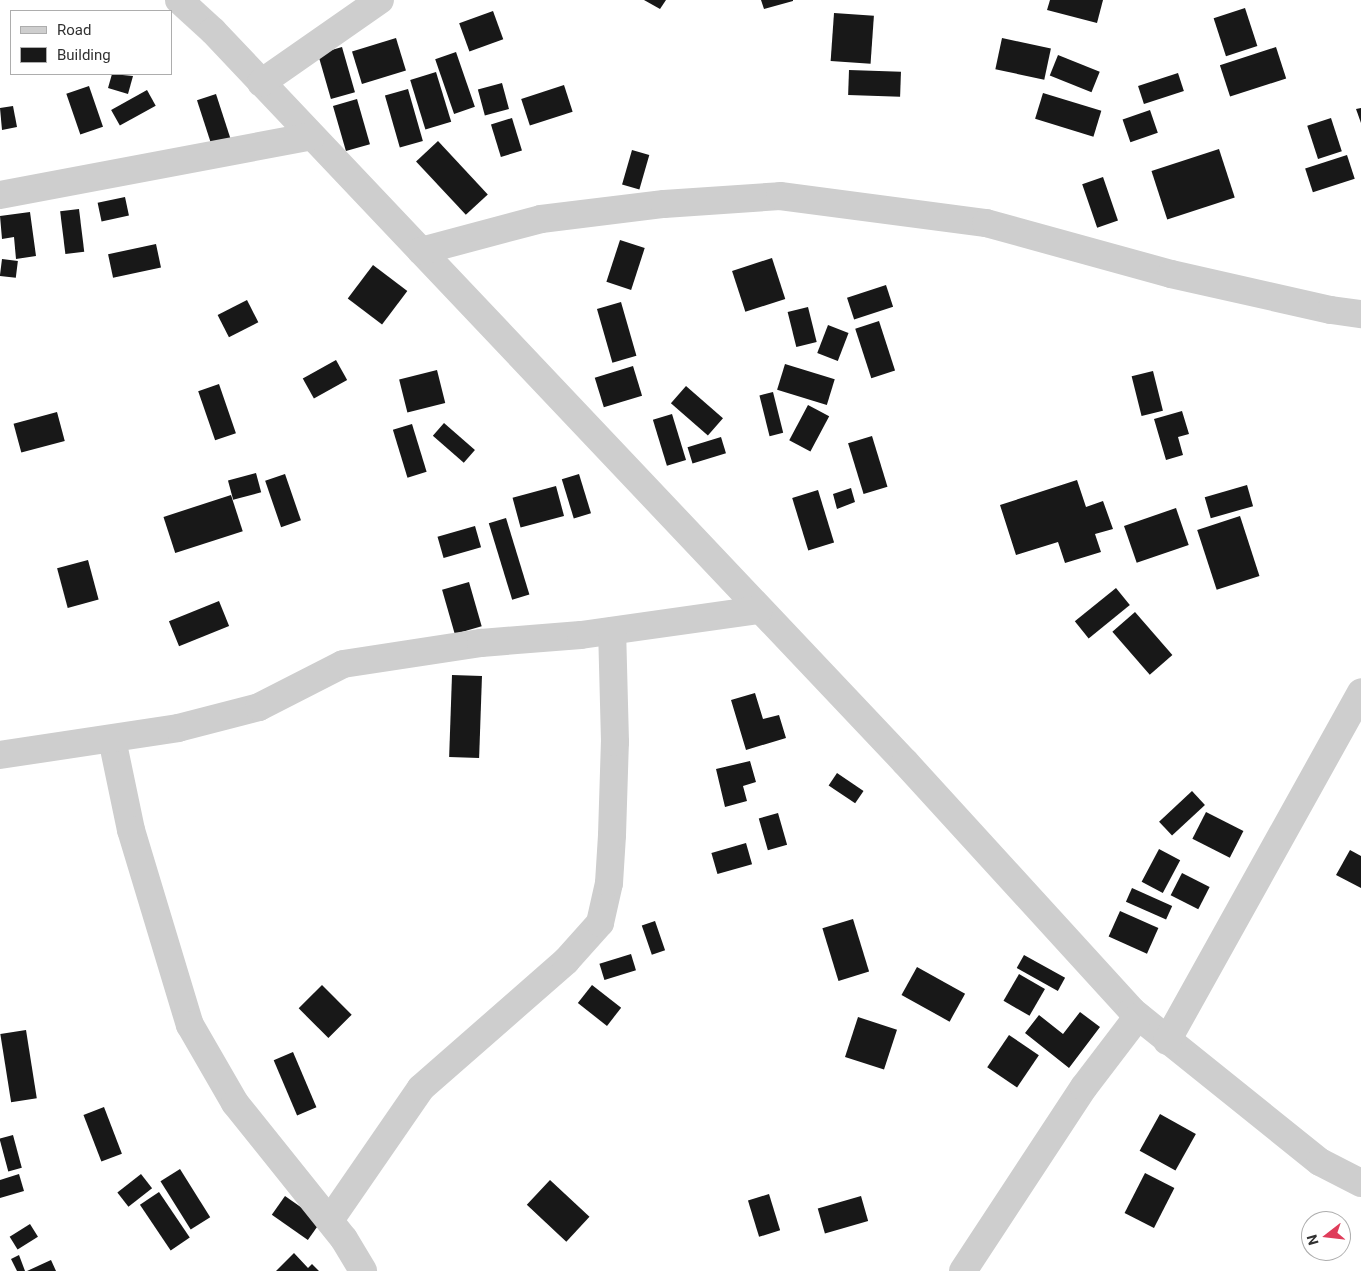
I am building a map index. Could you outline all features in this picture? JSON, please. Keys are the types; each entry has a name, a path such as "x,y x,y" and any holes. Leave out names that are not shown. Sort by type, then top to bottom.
{"street":[{"path":"179,0 261,83 905,762 1138,1016 1320,1162 1361,1183"},
{"path":"261,83 380,0"},
{"path":"0,195 311,136"},
{"path":"421,251 541,220 664,204 780,196 986,224 1171,274 1331,310 1361,314"},
{"path":"0,755 178,728 259,707 343,664 481,643 612,631 759,610"},
{"path":"330,1220 421,1088 566,961 600,923 609,883 612,835 615,742 612,631"},
{"path":"1167,1041 1361,692"},
{"path":"112,739 131,830 190,1025 235,1103 330,1220 364,1271"},
{"path":"963,1271 1084,1087 1138,1016"}],"building":[{"path":"644,0 666,0 660,9"},
{"path":"761,0 793,0 793,1 764,9"},
{"path":"1050,0 1103,0 1097,23 1047,10"},
{"path":"1245,8 1257,46 1226,56 1214,18"},
{"path":"493,11 503,39 469,52 459,23"},
{"path":"834,13 874,16 871,64 831,61"},
{"path":"396,38 406,71 362,84 352,51"},
{"path":"1002,38 1051,48 1044,80 995,69"},
{"path":"342,47 355,92 331,99 318,54"},
{"path":"1276,47 1286,78 1230,97 1220,65"},
{"path":"456,52 475,107 454,114 435,59"},
{"path":"1058,55 1100,72 1091,92 1050,75"},
{"path":"849,70 901,72 900,97 848,95"},
{"path":"436,72 451,122 425,130 410,80"},
{"path":"1178,73 1184,91 1144,104 1138,86"},
{"path":"112,75 133,76 128,94 108,88"},
{"path":"502,83 509,109 485,116 478,89"},
{"path":"564,85 573,112 530,126 521,99"},
{"path":"89,86 103,127 80,134 66,94"},
{"path":"408,89 423,141 400,148 385,96"},
{"path":"147,90 156,106 120,126 111,110"},
{"path":"1043,93 1101,111 1093,137 1035,119"},
{"path":"216,94 232,143 213,150 197,100"},
{"path":"357,99 370,144 346,151 333,106"},
{"path":"13,106 17,127 2,130 0,108"},
{"path":"1361,108 1361,123 1356,109"},
{"path":"1150,110 1158,133 1130,142 1123,119"},
{"path":"512,118 522,151 501,157 491,124"},
{"path":"1331,118 1342,151 1318,159 1307,126"},
{"path":"438,141 488,194 466,215 416,161"},
{"path":"1219,149 1235,198 1167,219 1151,171"},
{"path":"632,150 649,155 639,190 622,185"},
{"path":"1347,155 1355,179 1313,192 1305,169"},
{"path":"1103,177 1118,220 1097,228 1082,184"},
{"path":"125,197 129,216 102,221 98,203"},
{"path":"79,209 84,252 65,254 60,211"},
{"path":"30,212 36,256 16,259 14,237 2,239 0,216"},
{"path":"620,240 645,248 631,290 606,282"},
{"path":"156,244 161,267 113,278 108,254"},
{"path":"772,258 785,299 745,312 732,271"},
{"path":"2,259 18,261 16,278 0,276"},
{"path":"373,265 407,291 382,324 348,299"},
{"path":"886,285 893,307 854,320 847,298"},
{"path":"247,300 258,322 229,337 218,315"},
{"path":"621,302 636,356 612,363 597,309"},
{"path":"808,307 817,342 796,347 788,312"},
{"path":"879,321 895,370 871,378 855,329"},
{"path":"828,325 849,333 838,361 817,353"},
{"path":"336,360 347,380 314,399 303,378"},
{"path":"785,364 835,379 827,405 777,390"},
{"path":"633,366 642,396 604,407 595,378"},
{"path":"437,370 445,403 407,412 399,379"},
{"path":"1153,371 1163,411 1142,416 1132,376"},
{"path":"219,384 236,433 215,440 198,391"},
{"path":"686,386 723,418 708,436 671,403"},
{"path":"773,392 783,433 770,436 759,395"},
{"path":"808,405 829,416 810,452 789,440"},
{"path":"1182,411 1189,434 1178,437 1183,455 1166,460 1154,419"},
{"path":"57,412 65,441 21,453 14,424"},
{"path":"672,414 686,460 667,466 653,420"},
{"path":"444,423 475,450 464,463 433,436"},
{"path":"412,424 427,472 407,478 393,430"},
{"path":"872,436 887,487 864,494 848,443"},
{"path":"721,437 726,453 692,463 688,447"},
{"path":"256,473 261,492 233,500 228,481"},
{"path":"285,474 301,520 281,527 265,481"},
{"path":"579,474 591,513 574,518 562,479"},
{"path":"1077,480 1086,507 1103,501 1113,529 1095,534 1101,552 1065,563 1058,542 1016,555 1000,505"},
{"path":"1247,485 1253,506 1211,518 1205,497"},
{"path":"556,486 564,516 521,528 513,498"},
{"path":"851,488 855,502 837,509 833,494"},
{"path":"818,490 834,543 808,550 792,498"},
{"path":"231,495 243,531 175,553 163,517"},
{"path":"1176,508 1189,545 1137,563 1124,526"},
{"path":"1240,516 1259,576 1217,590 1197,530"},
{"path":"506,518 529,595 512,600 489,523"},
{"path":"475,526 481,547 444,558 438,537"},
{"path":"88,560 99,600 68,608 57,568"},
{"path":"469,582 482,626 455,634 442,590"},
{"path":"1116,588 1130,605 1089,638 1075,621"},
{"path":"219,601 229,626 179,646 169,621"},
{"path":"1135,612 1172,655 1150,675 1112,632"},
{"path":"452,675 482,676 479,758 449,757"},
{"path":"755,693 763,719 779,715 786,738 746,750 731,700"},
{"path":"750,761 756,782 743,786 747,801 725,807 716,769"},
{"path":"837,773 864,791 855,803 829,785"},
{"path":"1192,791 1205,805 1172,836 1159,822"},
{"path":"1206,812 1243,831 1230,858 1192,839"},
{"path":"778,813 787,845 768,850 759,819"},
{"path":"746,843 752,864 717,874 711,853"},
{"path":"1159,849 1180,860 1163,893 1142,882"},
{"path":"1350,850 1361,856 1361,888 1336,875"},
{"path":"1182,873 1210,887 1198,909 1171,895"},
{"path":"1132,888 1172,906 1166,920 1126,902"},
{"path":"1120,911 1158,928 1147,954 1109,937"},
{"path":"853,919 869,972 838,981 822,928"},
{"path":"655,921 665,950 652,955 642,926"},
{"path":"631,954 636,970 604,980 599,964"},
{"path":"1024,955 1065,978 1058,991 1017,968"},
{"path":"917,967 965,994 950,1022 901,995"},
{"path":"1019,974 1045,989 1029,1016 1004,1001"},
{"path":"322,985 352,1015 328,1038 299,1008"},
{"path":"592,985 621,1008 607,1026 578,1003"},
{"path":"1080,1012 1100,1027 1069,1068 1025,1033 1039,1015 1063,1034"},
{"path":"858,1017 897,1030 884,1070 845,1057"},
{"path":"26,1030 37,1098 11,1102 0,1034"},
{"path":"1009,1035 1039,1055 1017,1087 987,1067"},
{"path":"293,1052 316,1107 297,1115 274,1060"},
{"path":"104,1107 122,1154 101,1162 83,1115"},
{"path":"1160,1114 1196,1134 1175,1171 1140,1151"},
{"path":"13,1135 22,1168 8,1171 0,1138"},
{"path":"180,1169 210,1217 191,1230 160,1181"},
{"path":"1145,1173 1174,1188 1154,1228 1125,1213"},
{"path":"19,1174 24,1191 0,1198 0,1180"},
{"path":"141,1174 152,1188 128,1207 117,1192"},
{"path":"550,1180 589,1217 566,1242 527,1205"},
{"path":"159,1192 190,1238 171,1250 140,1205"},
{"path":"769,1194 780,1230 759,1237 748,1200"},
{"path":"285,1196 321,1221 308,1240 272,1215"},
{"path":"861,1196 868,1221 825,1233 818,1208"},
{"path":"30,1224 38,1237 18,1249 10,1237"},
{"path":"294,1253 308,1268 312,1264 319,1271 276,1271"},
{"path":"19,1255 25,1271 17,1271 11,1259"},
{"path":"51,1260 56,1271 27,1271"}]}
